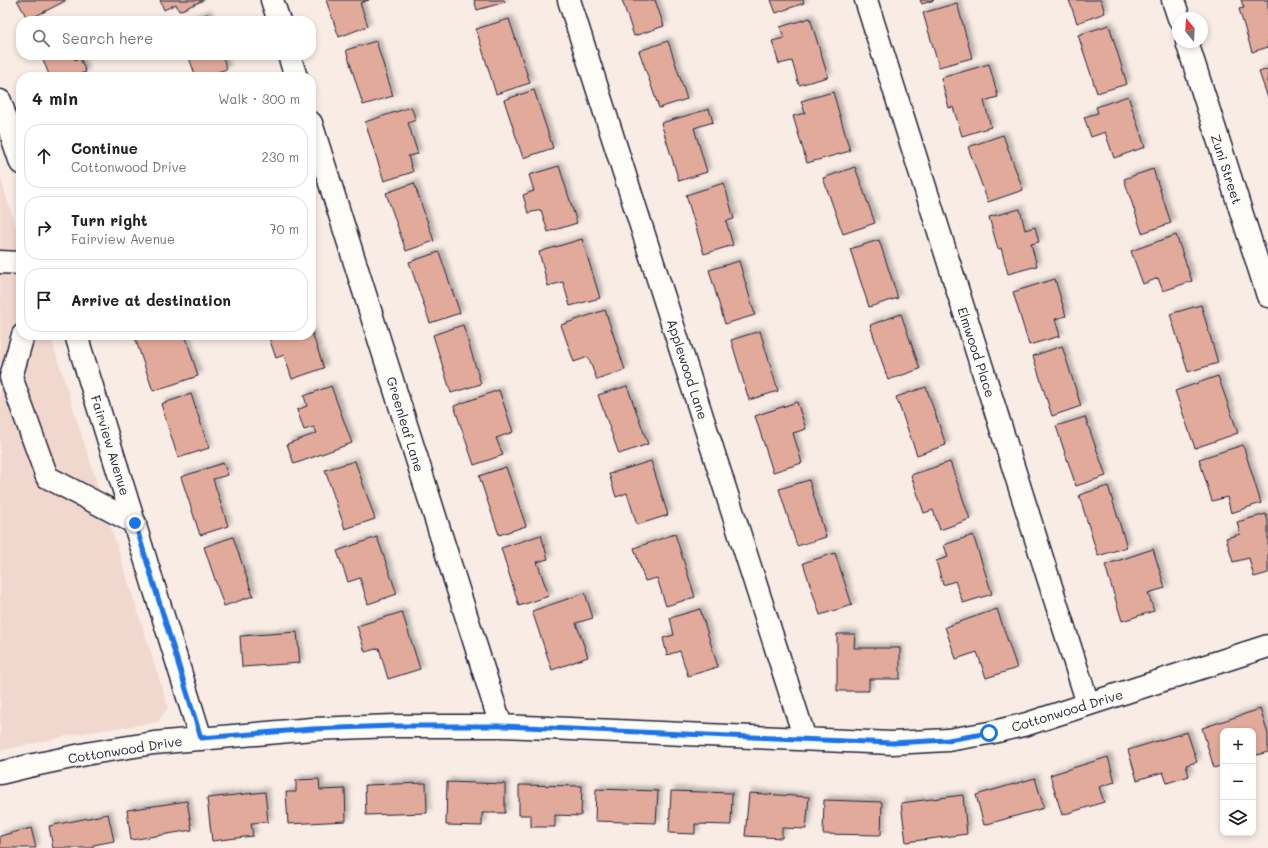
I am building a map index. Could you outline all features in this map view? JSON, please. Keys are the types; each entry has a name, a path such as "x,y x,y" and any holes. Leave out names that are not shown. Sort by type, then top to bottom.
{"street":[{"path":"272,0 277,16"},
{"name":"Applewood Lane","path":"569,0 805,739"},
{"name":"Elmwood Place","path":"866,0 1088,704"},
{"path":"1173,0 1177,12"},
{"name":"Zuni Street","path":"1189,48 1268,296"},
{"path":"291,60 294,72"},
{"path":"2,112 16,150"},
{"name":"Greenleaf Lane","path":"316,139 501,726"},
{"path":"0,262 16,263"},
{"path":"22,340 11,377 47,477 135,523"},
{"name":"Fairview Avenue","path":"78,340 201,738"},
{"name":"Cottonwood Drive","path":"0,773 91,753 154,743 312,729 379,726 501,726 892,743 948,740 1028,724 1268,646"}],"shaded area":[{"path":"0,177 16,227 16,340 52,340 168,707 158,722 76,734 0,751"}],"building":[{"path":"17,0 65,0 36,16 26,16"},
{"path":"160,0 204,0 179,11 176,4 164,10"},
{"path":"326,0 369,0 360,3 368,26 339,37"},
{"path":"474,0 504,0 505,2 477,10"},
{"path":"622,0 655,0 664,26 634,36"},
{"path":"771,0 803,0 804,3 776,13"},
{"path":"920,0 934,0 922,4"},
{"path":"1069,0 1101,0 1105,13 1077,23"},
{"path":"1241,0 1268,0 1268,47 1252,52 1239,9 1244,8"},
{"path":"957,3 972,58 939,67 923,13"},
{"path":"810,18 828,77 799,85 792,61 779,64 772,41 784,38 780,27"},
{"path":"509,19 530,83 496,94 476,29"},
{"path":"1109,25 1127,84 1097,93 1078,35"},
{"path":"376,41 393,96 363,105 346,50"},
{"path":"668,41 687,99 659,108 639,51"},
{"path":"43,60 81,60 86,72 48,72"},
{"path":"190,60 224,60 227,69 218,72 194,72"},
{"path":"989,64 998,97 984,101 991,127 962,136 953,107 949,108 941,78"},
{"path":"1268,69 1268,98 1259,72"},
{"path":"534,90 553,148 523,158 504,100"},
{"path":"833,92 850,151 807,163 793,116 805,113 801,101"},
{"path":"1128,96 1145,147 1114,158 1105,132 1091,137 1084,117 1098,113 1096,107"},
{"path":"411,107 416,120 408,123 418,154 408,156 413,172 384,181 365,122"},
{"path":"709,109 713,122 694,128 707,172 679,181 661,123"},
{"path":"1003,135 1023,190 988,202 968,147"},
{"path":"559,166 577,223 548,232 541,210 528,213 523,195 534,191 529,175"},
{"path":"855,167 875,223 843,234 823,178"},
{"path":"1153,169 1171,223 1142,233 1124,179"},
{"path":"414,183 434,241 406,251 386,193"},
{"path":"724,183 734,219 726,221 733,245 704,254 686,195"},
{"path":"1020,209 1025,230 1035,227 1039,242 1031,244 1037,266 1008,274 1001,248 998,249 989,217"},
{"path":"1176,235 1192,281 1163,291 1158,278 1143,284 1131,251"},
{"path":"582,239 600,298 570,306 563,282 548,286 539,252"},
{"path":"879,240 898,298 869,307 850,249"},
{"path":"439,252 460,313 430,323 409,262"},
{"path":"739,261 755,315 725,324 709,270"},
{"path":"1055,279 1066,316 1055,319 1060,336 1029,345 1013,292"},
{"path":"1201,305 1218,363 1188,372 1170,314"},
{"path":"605,310 625,370 597,380 588,357 574,362 561,325"},
{"path":"901,314 920,369 888,380 870,325"},
{"path":"463,325 481,384 451,393 433,335"},
{"path":"760,331 778,391 749,400 731,340"},
{"path":"136,340 187,340 198,376 153,391"},
{"path":"270,340 314,340 324,368 292,379 284,355 276,358"},
{"path":"1062,346 1081,406 1052,416 1033,356"},
{"path":"1218,376 1238,433 1195,448 1175,391"},
{"path":"331,386 352,443 294,464 287,444 317,433 314,427 304,430 297,410 307,406 304,396"},
{"path":"627,386 648,444 619,454 598,395"},
{"path":"926,387 946,445 917,455 896,397"},
{"path":"499,390 513,432 496,438 503,455 474,465 454,406"},
{"path":"191,394 209,448 178,458 161,404"},
{"path":"797,402 806,429 793,433 802,463 773,472 755,416"},
{"path":"1085,417 1106,476 1076,486 1056,426"},
{"path":"1243,445 1261,503 1231,513 1227,497 1212,501 1199,459"},
{"path":"355,461 375,519 345,529 325,470"},
{"path":"651,461 668,515 637,525 627,493 616,497 609,474"},
{"path":"950,462 970,519 940,530 933,510 924,513 911,475"},
{"path":"223,463 228,475 213,479 228,526 200,535 181,477"},
{"path":"506,467 526,526 499,535 479,476"},
{"path":"809,480 826,537 797,546 779,489"},
{"path":"1108,486 1127,547 1098,556 1079,495"},
{"path":"1266,514 1268,522 1268,573 1254,577 1249,558 1233,562 1226,538 1240,534 1237,522"},
{"path":"675,534 695,597 666,606 657,578 645,581 634,548"},
{"path":"541,535 548,559 537,562 549,596 519,606 501,548"},
{"path":"973,535 992,594 963,603 955,581 943,585 936,561 948,557 944,545"},
{"path":"233,537 253,596 224,606 204,547"},
{"path":"377,537 397,594 368,604 360,578 348,582 337,551"},
{"path":"1153,549 1165,588 1148,593 1154,611 1122,621 1105,565"},
{"path":"835,553 852,605 820,615 803,563"},
{"path":"585,593 593,618 576,623 588,657 552,670 532,611"},
{"path":"700,609 718,667 688,676 680,651 667,655 663,638 674,635 670,618"},
{"path":"997,609 1017,668 986,678 977,652 956,659 945,627"},
{"path":"402,612 420,669 388,679 379,648 365,652 357,626"},
{"path":"297,632 300,663 242,667 240,636"},
{"path":"837,634 855,634 854,648 900,648 900,679 869,679 869,691 837,691"},
{"path":"1260,709 1268,734 1268,752 1256,755 1256,728 1220,728 1220,766 1214,768 1202,728"},
{"path":"1187,732 1197,762 1186,765 1189,776 1167,783 1163,772 1137,780 1128,750"},
{"path":"1108,757 1115,782 1099,787 1104,802 1062,815 1050,775"},
{"path":"1035,778 1044,808 984,825 976,795"},
{"path":"319,779 320,790 345,789 346,821 288,824 286,792 296,792 296,780"},
{"path":"447,782 505,784 505,813 482,813 482,826 446,825"},
{"path":"426,783 427,813 366,815 365,785"},
{"path":"519,785 582,786 581,816 555,815 555,827 531,827 531,815 519,815"},
{"path":"596,789 658,791 656,823 595,821"},
{"path":"671,791 732,793 731,825 695,824 695,834 669,833"},
{"path":"265,792 268,822 251,823 253,836 212,841 207,798"},
{"path":"749,793 809,797 806,829 782,828 782,838 745,836"},
{"path":"963,795 967,834 906,842 901,803"},
{"path":"824,800 882,802 881,835 823,834"},
{"path":"187,801 192,830 131,840 127,810"},
{"path":"108,814 114,841 93,845 93,848 53,848 49,826"},
{"path":"31,828 36,848 0,848 0,836"}],"route":[{"path":"135,523 201,738 312,729 394,726 501,726 892,743 948,740 989,733"}]}
